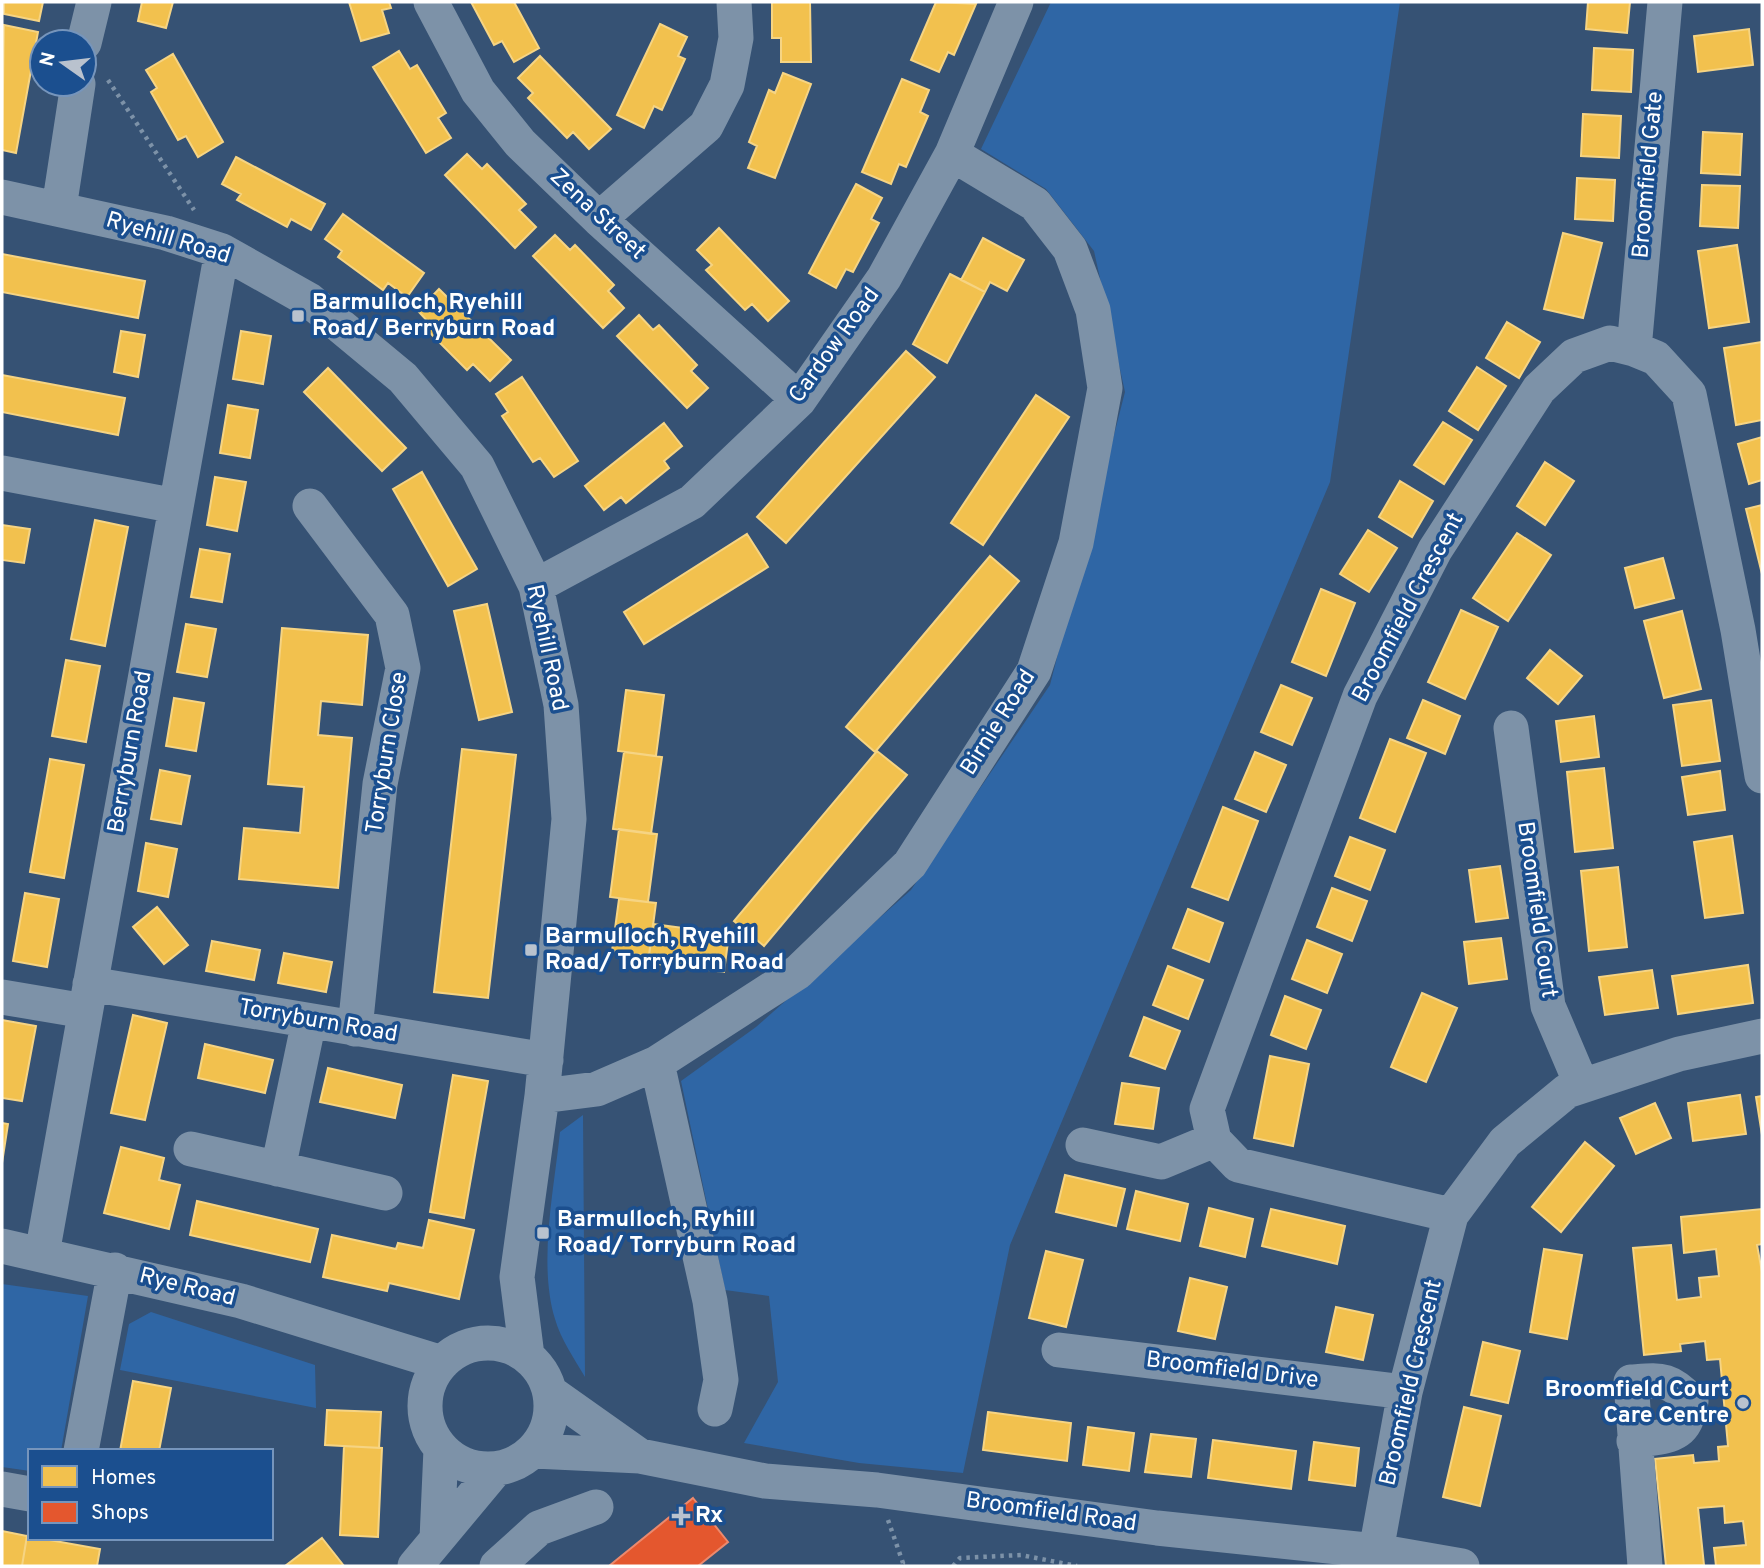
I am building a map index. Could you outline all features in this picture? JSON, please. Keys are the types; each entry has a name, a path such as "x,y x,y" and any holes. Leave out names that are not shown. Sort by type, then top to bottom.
{"street":[{"path":"88,28 94,2"},
{"name":"Zena Street","path":"431,2 478,91 520,143 599,219 799,400"},
{"path":"599,219 706,126 727,85 736,37 734,2"},
{"name":"Cardow Road","path":"536,586 692,502 799,400 884,278 952,154 1016,2"},
{"name":"Broomfield Gate","path":"1634,349 1665,2"},
{"path":"59,208 88,98"},
{"name":"Birnie Road","path":"542,1096 597,1089 657,1063 798,972 910,864 1034,671 1076,543 1105,388 1093,310 1070,249 1035,204 952,154"},
{"name":"Ryehill Road","path":"2,197 166,233 222,251 309,300 404,378 477,466 536,586 561,705 569,819 542,1096 517,1277 527,1356"},
{"name":"Berryburn Road","path":"42,1254 222,251"},
{"name":"Broomfield Crescent","path":"1214,1140 1207,1109 1355,709 1435,550 1539,389 1574,356 1610,343 1634,349 1656,358 1689,394 1738,630 1762,776"},
{"path":"2,472 176,506"},
{"name":"Torryburn Close","path":"310,506 392,615 403,668 380,784 355,1029"},
{"name":"Broomfield Court","path":"1511,728 1548,1006 1582,1086"},
{"name":"Torryburn Road","path":"2,997 88,998 309,1021 546,1060"},
{"path":"278,1169 309,1021"},
{"name":"Broomfield Crescent","path":"1376,1551 1405,1392 1451,1215 1505,1142 1567,1091 1679,1055 1762,1036"},
{"path":"657,1063 710,1301 721,1380 715,1409"},
{"path":"1083,1145 1161,1162 1214,1140 1238,1165 1451,1215"},
{"path":"191,1149 385,1193"},
{"name":"Rye Road","path":"2,1246 241,1301 442,1363"},
{"path":"81,1449 115,1270"},
{"name":"Ryehill Road","path":"482,1343 517,1277"},
{"path":"369,1340 425,1401"},
{"path":"482,1343 503,1344 527,1356 540,1369 551,1393 550,1424 534,1451 519,1463 495,1470 472,1468 441,1449 428,1427 425,1401 431,1378 442,1363 455,1352 482,1343"},
{"name":"Broomfield Drive","path":"1059,1350 1405,1392"},
{"path":"1634,1441 1677,1434 1688,1422 1691,1401 1674,1384 1654,1380 1631,1381 1634,1441 1645,1566"},
{"name":"Broomfield Road","path":"551,1393 640,1456"},
{"path":"431,1556 441,1449"},
{"name":"Broomfield Road","path":"534,1451 640,1456 765,1480 877,1490 1157,1528 1376,1551 1462,1566"},
{"path":"431,1556 495,1470"},
{"path":"2,1489 28,1494"},
{"path":"497,1566 539,1528 596,1507"}],"path":[{"path":"98,89 222,251"},
{"path":"877,1490 903,1563 901,1566"},
{"path":"953,1566 960,1558 1021,1555 1077,1566"}],"shaded area":[{"path":"1051,2 1400,2 1330,482 1010,1245 963,1473 859,1463 744,1443 778,1382 769,1296 725,1290 681,1081 756,1027 911,890 1050,685 1125,392 1094,251 1046,189 981,149"},
{"path":"583,1115 585,1377 564,1342 555,1319 548,1275 551,1202 560,1132"},
{"path":"2,1284 88,1296 61,1449 28,1449 28,1471 2,1467"},
{"path":"151,1312 315,1365 316,1408 120,1370 129,1324"}],"building: Homes":[{"path":"4,2 43,2 39,21 4,14"},
{"path":"142,2 173,2 166,28 138,21"},
{"path":"349,2 389,2 391,8 382,10 389,33 361,41"},
{"path":"471,2 514,2 539,48 514,62 502,41 494,45"},
{"path":"772,2 810,2 811,62 781,62 781,38 772,38"},
{"path":"936,2 976,4 954,55 948,52 939,72 911,60"},
{"path":"1588,2 1630,2 1627,33 1586,29"},
{"path":"660,24 687,37 678,56 685,59 662,110 654,106 644,128 617,115"},
{"path":"4,25 28,30 28,87 16,153 2,150"},
{"path":"1749,29 1753,65 1698,72 1694,36"},
{"path":"1594,48 1633,50 1631,92 1592,90"},
{"path":"399,51 410,69 417,65 446,113 438,118 451,138 426,153 373,67"},
{"path":"173,54 223,142 198,157 186,136 178,140 151,92 157,88 146,70"},
{"path":"540,56 611,129 589,149 573,132 567,138 528,98 533,93 518,78"},
{"path":"783,73 811,84 775,178 748,168 757,146 749,142 769,90 775,93"},
{"path":"902,79 929,90 920,112 928,116 906,167 899,164 891,184 862,172"},
{"path":"1583,114 1621,116 1619,158 1581,156"},
{"path":"1703,132 1742,134 1740,175 1701,173"},
{"path":"467,154 482,169 487,164 526,204 519,210 536,227 515,248 445,175"},
{"path":"236,157 325,204 311,230 291,219 287,227 237,200 241,194 222,184"},
{"path":"1577,178 1615,180 1613,221 1575,219"},
{"path":"856,184 882,198 871,219 879,223 853,272 846,269 836,288 809,273"},
{"path":"1702,185 1740,186 1738,228 1700,226"},
{"path":"343,214 424,273 407,297 388,283 383,290 338,257 342,251 325,239"},
{"path":"719,228 789,301 768,321 752,304 745,310 706,270 712,265 697,250"},
{"path":"1563,233 1602,243 1583,318 1544,309"},
{"path":"555,235 570,250 575,245 614,285 608,291 624,308 603,328 533,256"},
{"path":"983,238 1024,260 1007,291 990,282 985,292 961,280"},
{"path":"1737,245 1749,322 1709,328 1698,251"},
{"path":"2,254 145,281 138,318 2,292"},
{"path":"950,274 985,292 947,363 913,344"},
{"path":"439,289 511,360 490,381 473,364 467,370 428,331 432,326 418,311"},
{"path":"639,315 653,330 659,325 697,365 691,371 708,388 687,408 617,336"},
{"path":"1507,322 1540,342 1519,378 1486,358"},
{"path":"121,331 145,335 138,377 114,372"},
{"path":"241,331 271,336 263,384 233,379"},
{"path":"1762,342 1762,420 1736,425 1724,348"},
{"path":"906,351 935,377 786,543 757,517"},
{"path":"1477,367 1506,386 1478,430 1449,411"},
{"path":"328,368 406,448 382,471 304,392"},
{"path":"2,375 125,398 118,435 2,412"},
{"path":"522,377 578,461 554,477 540,458 533,462 502,416 508,412 496,394"},
{"path":"1036,395 1069,417 983,545 951,523"},
{"path":"228,405 258,410 250,458 220,453"},
{"path":"1443,422 1472,440 1444,484 1414,465"},
{"path":"664,423 682,446 664,461 669,468 626,503 621,497 604,510 585,486"},
{"path":"1762,437 1762,480 1749,484 1738,444"},
{"path":"1545,462 1574,481 1545,525 1517,506"},
{"path":"422,472 477,569 448,586 393,489"},
{"path":"215,477 246,482 237,531 207,525"},
{"path":"1400,481 1433,501 1412,537 1379,517"},
{"path":"1762,505 1762,574 1746,509"},
{"path":"95,520 128,527 105,646 71,639"},
{"path":"2,525 30,529 24,563 2,560"},
{"path":"1368,530 1397,548 1369,592 1340,574"},
{"path":"1517,533 1551,555 1508,621 1473,598"},
{"path":"747,534 768,567 644,644 624,612"},
{"path":"200,549 230,554 222,602 191,597"},
{"path":"990,556 1019,581 875,752 846,727"},
{"path":"1663,558 1674,598 1635,608 1625,568"},
{"path":"1321,589 1355,603 1326,676 1292,662"},
{"path":"487,604 512,712 479,720 454,611"},
{"path":"1461,610 1498,627 1465,699 1428,682"},
{"path":"1682,611 1701,689 1664,698 1644,621"},
{"path":"186,624 216,629 207,677 177,672"},
{"path":"282,628 368,635 362,705 321,701 318,735 352,738 338,888 239,879 244,828 300,833 304,787 268,784"},
{"path":"1550,650 1582,676 1558,704 1527,678"},
{"path":"66,660 100,666 86,742 52,736"},
{"path":"1281,685 1312,698 1292,745 1261,732"},
{"path":"626,690 664,695 656,756 618,751"},
{"path":"174,698 204,703 196,751 166,746"},
{"path":"1423,700 1460,716 1445,754 1407,738"},
{"path":"1711,700 1720,761 1682,766 1673,705"},
{"path":"1594,716 1599,757 1561,762 1556,721"},
{"path":"1390,739 1426,753 1395,832 1360,818"},
{"path":"462,749 516,755 488,998 434,992"},
{"path":"877,751 907,775 764,946 734,921"},
{"path":"624,752 662,757 651,834 613,829"},
{"path":"1255,752 1286,765 1266,812 1235,799"},
{"path":"50,759 84,765 64,878 30,872"},
{"path":"1604,768 1613,848 1575,852 1567,772"},
{"path":"160,770 190,776 181,824 151,819"},
{"path":"1720,771 1725,810 1688,815 1682,777"},
{"path":"1223,807 1258,821 1228,900 1192,887"},
{"path":"619,829 657,834 648,902 610,897"},
{"path":"1732,836 1743,913 1705,918 1694,842"},
{"path":"1350,837 1385,850 1370,890 1335,876"},
{"path":"146,843 177,849 168,897 138,891"},
{"path":"1500,866 1508,918 1476,922 1469,870"},
{"path":"1618,867 1627,947 1589,951 1581,871"},
{"path":"1332,888 1367,901 1352,941 1317,927"},
{"path":"25,893 59,899 47,967 13,961"},
{"path":"619,899 656,903 649,956 612,951"},
{"path":"157,907 188,945 164,964 133,927"},
{"path":"1188,909 1223,923 1209,962 1173,948"},
{"path":"653,924 729,934 724,972 648,963"},
{"path":"1501,938 1507,979 1469,984 1464,942"},
{"path":"1307,940 1342,954 1327,993 1292,979"},
{"path":"212,941 260,950 254,980 206,971"},
{"path":"284,953 332,962 326,992 278,983"},
{"path":"1748,965 1753,1003 1678,1014 1672,976"},
{"path":"1168,966 1203,980 1188,1019 1153,1005"},
{"path":"1652,970 1658,1008 1605,1015 1599,977"},
{"path":"1422,993 1457,1008 1426,1082 1391,1067"},
{"path":"1285,996 1321,1010 1306,1049 1271,1035"},
{"path":"133,1015 167,1023 145,1120 111,1113"},
{"path":"1144,1017 1180,1031 1165,1069 1130,1056"},
{"path":"2,1020 36,1026 22,1101 2,1098"},
{"path":"205,1044 273,1060 265,1093 198,1078"},
{"path":"1270,1056 1309,1064 1293,1146 1254,1138"},
{"path":"328,1068 402,1085 395,1118 320,1102"},
{"path":"453,1075 488,1081 464,1218 430,1212"},
{"path":"1122,1083 1159,1088 1153,1129 1115,1124"},
{"path":"1740,1095 1746,1134 1693,1141 1688,1103"},
{"path":"1762,1096 1762,1135 1756,1097"},
{"path":"1655,1103 1671,1138 1636,1154 1620,1118"},
{"path":"2,1123 8,1124 2,1163"},
{"path":"1585,1142 1614,1166 1561,1232 1532,1207"},
{"path":"121,1147 164,1158 159,1180 180,1185 169,1229 104,1213"},
{"path":"1065,1175 1125,1189 1116,1226 1056,1212"},
{"path":"1136,1191 1188,1204 1180,1241 1127,1229"},
{"path":"197,1201 318,1229 310,1262 190,1235"},
{"path":"1209,1208 1253,1219 1245,1257 1200,1246"},
{"path":"1271,1209 1345,1226 1337,1264 1262,1246"},
{"name":"Broomfield Court Care Centre","path":"1762,1209 1762,1244 1757,1245 1762,1272 1762,1566 1716,1566 1714,1548 1746,1545 1743,1521 1725,1523 1724,1506 1698,1508 1704,1565 1666,1566 1655,1459 1693,1455 1694,1463 1719,1461 1718,1447 1728,1446 1720,1359 1707,1360 1705,1341 1680,1344 1681,1351 1644,1355 1633,1248 1671,1245 1677,1300 1701,1297 1699,1278 1719,1276 1716,1249 1684,1253 1681,1217"},
{"path":"429,1220 474,1230 459,1299 389,1283 387,1291 323,1277 332,1235 396,1249 398,1243 423,1248"},
{"path":"1544,1249 1582,1255 1567,1339 1530,1332"},
{"path":"1046,1251 1083,1260 1066,1327 1029,1318"},
{"path":"1190,1278 1227,1287 1215,1339 1178,1331"},
{"path":"1336,1307 1373,1315 1363,1360 1326,1352"},
{"path":"1483,1342 1520,1351 1508,1403 1471,1395"},
{"path":"133,1381 171,1388 159,1449 120,1449"},
{"path":"1464,1407 1501,1416 1480,1506 1443,1497"},
{"path":"327,1410 381,1412 379,1448 325,1445"},
{"path":"988,1412 1071,1423 1067,1461 983,1450"},
{"path":"1088,1427 1134,1433 1129,1471 1083,1465"},
{"path":"1151,1434 1196,1439 1191,1477 1145,1472"},
{"path":"1213,1440 1296,1451 1291,1489 1208,1478"},
{"path":"1314,1442 1359,1448 1355,1486 1309,1480"},
{"path":"344,1446 382,1448 378,1537 340,1535"},
{"path":"2,1531 27,1536 22,1566 2,1566"},
{"path":"27,1536 28,1540 49,1540 100,1549 97,1566 22,1566"},
{"path":"322,1538 344,1566 285,1566"}],"building: Shops":[{"path":"693,1498 728,1542 698,1566 609,1566"}],"place":[{"name":"Barmulloch, Ryehill Road/ Berryburn Road","path":"298,316"},
{"name":"Barmulloch, Ryehill Road/ Torryburn Road","path":"531,950"},
{"name":"Barmulloch, Ryhill Road/ Torryburn Road","path":"543,1233"},
{"name":"Broomfield Court Care Centre","path":"1743,1403"},
{"name":"Rx","path":"681,1516"}]}
